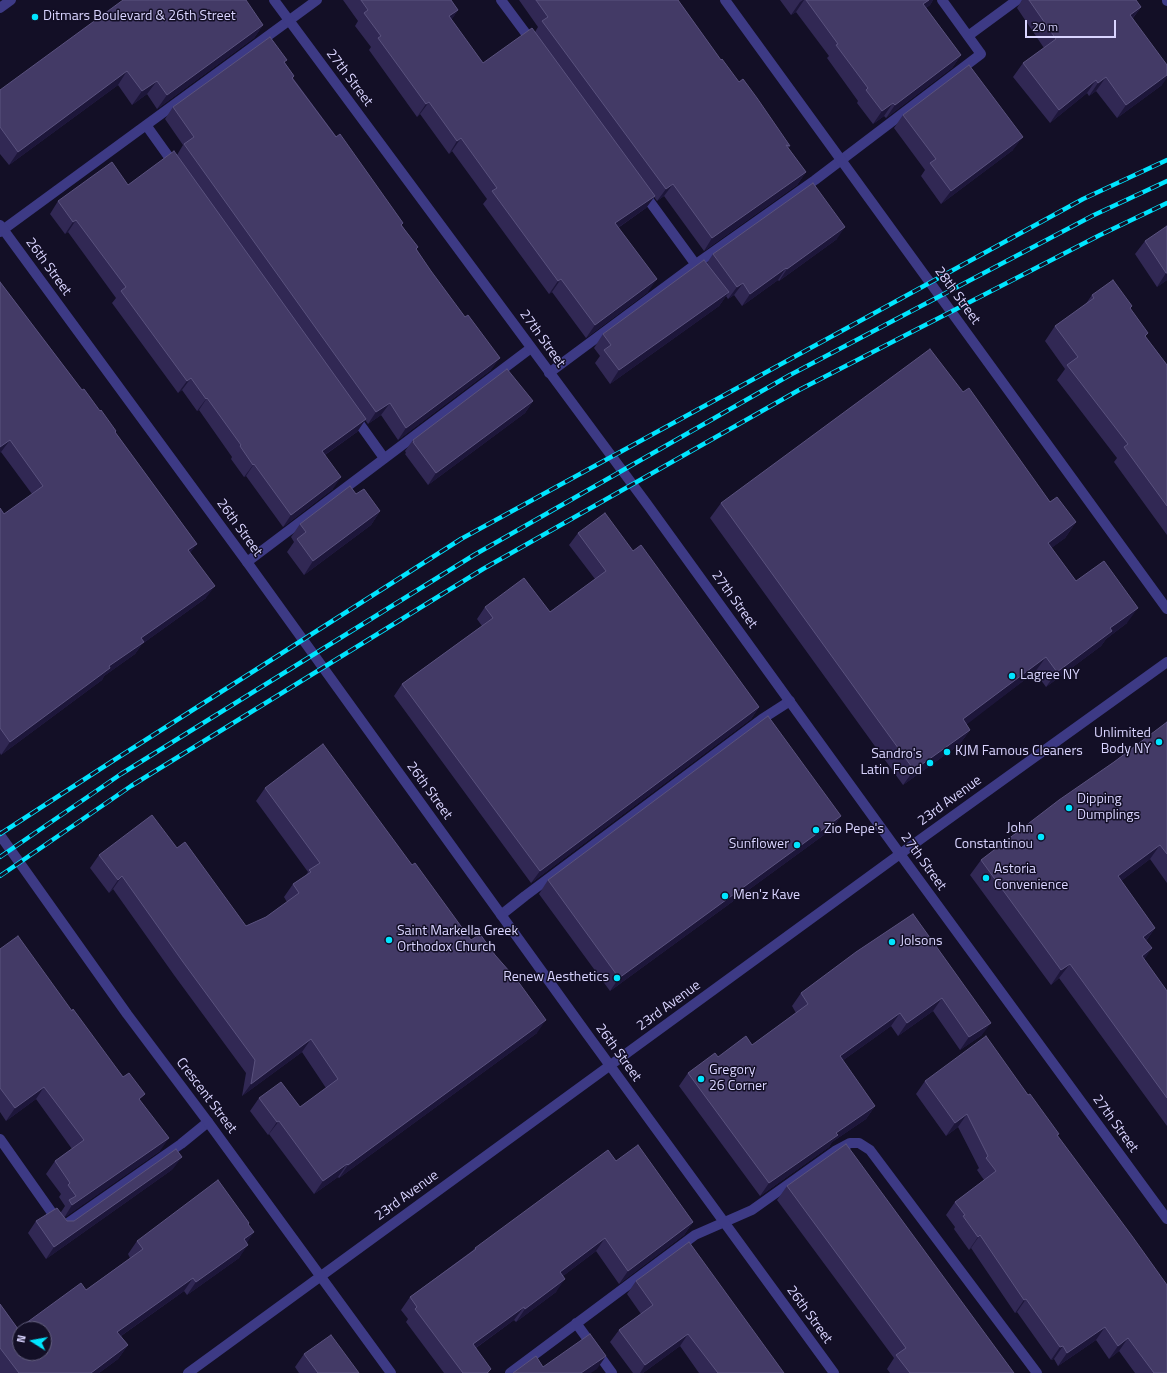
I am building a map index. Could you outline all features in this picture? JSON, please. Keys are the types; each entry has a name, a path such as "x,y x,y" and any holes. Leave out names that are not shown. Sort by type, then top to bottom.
{"street":[{"path":"0,8 11,0"},
{"name":"27th Street","path":"274,0 549,373 648,504 900,854 1167,1219"},
{"path":"1,229 317,0"},
{"path":"501,0 538,50"},
{"name":"28th Street","path":"725,0 1167,609"},
{"path":"549,373 696,264 802,189 981,54 942,0"},
{"path":"968,36 1017,0"},
{"path":"146,125 182,176"},
{"path":"635,182 705,276"},
{"name":"26th Street","path":"1,229 247,562 610,1066 834,1373"},
{"path":"247,562 531,348"},
{"path":"347,407 384,458"},
{"name":"23rd Avenue","path":"188,1373 900,854 1167,662"},
{"path":"501,915 724,748 790,701"},
{"name":"Crescent Street","path":"0,835 127,1014 208,1122 391,1373"},
{"path":"0,1139 62,1227 181,1144 208,1122"},
{"path":"510,1373 695,1235 752,1210 835,1151 850,1143 859,1143 870,1150 1037,1373"},
{"path":"576,1324 612,1373"}],"building":[{"path":"123,0 246,0 263,25 167,95 157,81 142,91 127,71 18,152 0,127 0,90"},
{"path":"361,0 451,0 458,10 449,16 483,63 532,28 655,196 615,223 657,279 595,325 561,279 558,281 492,191 497,188 461,138 457,141 429,102 426,104 378,38 381,36 364,13 368,10"},
{"path":"536,0 678,0 721,60 722,59 739,82 743,79 790,146 786,145 806,172 712,238 673,184 666,189 542,21 548,17"},
{"path":"806,0 929,0 923,4 961,55 895,105 893,103 882,111 866,90 868,88 836,45 838,44"},
{"path":"1029,0 1136,0 1141,7 1130,15 1167,65 1167,75 1126,105 1106,77 1098,83 1096,80 1059,110 1023,63 1056,39"},
{"path":"270,37 287,60 284,62 294,76 292,78 336,137 340,134 403,223 401,225 418,247 416,249 431,271 465,317 468,315 500,358 406,428 390,403 376,412 184,144 194,137 173,107"},
{"path":"969,65 1023,137 951,191 930,163 936,159 903,115"},
{"path":"174,151 366,419 322,451 341,477 291,515 254,464 253,465 240,446 241,445 207,398 206,399 191,378 187,381 121,291 126,287 76,220 73,222 58,201 112,162 128,185"},
{"path":"813,183 845,227 750,294 743,283 737,287 713,254"},
{"path":"1167,226 1167,273 1166,273 1145,241"},
{"path":"704,260 729,292 619,370 604,350 611,345 603,334"},
{"path":"1113,280 1132,306 1130,308 1148,333 1145,336 1167,365 1167,506 1124,447 1128,444 1067,365 1078,357 1055,326 1094,298 1092,295"},
{"path":"0,282 82,390 84,389 100,411 101,410 116,431 115,432 197,544 188,550 215,586 141,638 144,642 109,666 110,668 10,742 0,728 0,508 4,514 43,486 10,440 0,447"},
{"path":"930,349 963,392 969,388 1050,502 1057,497 1076,522 1048,543 1076,581 1104,561 1138,608 1110,628 1112,631 1057,672 1046,657 963,719 970,730 914,770 721,503"},
{"path":"507,369 533,401 436,473 413,440"},
{"path":"350,486 356,494 364,489 380,511 313,561 297,539 306,532 300,524"},
{"path":"605,513 633,551 641,545 759,707 540,871 402,684 493,618 485,607 524,578 550,612 606,571 578,533"},
{"path":"768,716 841,816 619,978 548,880"},
{"path":"1167,722 1167,854 1160,845 1118,876 1155,928 1143,937 1152,948 1142,956 1167,991 1167,1098 1070,964 1061,970 981,860 1059,800 1114,762"},
{"path":"323,744 412,865 415,863 471,940 480,934 495,955 517,980 546,1020 348,1165 347,1164 323,1181 279,1121 277,1122 259,1098 281,1082 300,1107 338,1079 311,1039 251,1084 255,1060 122,876 118,880 99,855 152,815 177,848 185,842 246,926 266,917 299,893 293,884 311,872 309,870 320,863 265,788"},
{"path":"913,914 991,1023 969,1037 942,998 907,1023 900,1013 840,1056 875,1106 836,1133 838,1135 769,1183 688,1073 715,1053 718,1057 746,1036 752,1045 808,1004 801,993 856,952"},
{"path":"18,936 72,1011 73,1009 123,1077 129,1073 145,1094 139,1099 169,1138 72,1205 69,1200 76,1196 68,1185 70,1183 55,1161 84,1140 44,1087 15,1108 0,1088 0,949"},
{"path":"986,1036 1028,1095 1030,1094 1059,1134 1057,1135 1167,1285 1167,1373 1154,1373 1128,1338 1118,1346 1105,1327 1067,1353 1063,1346 1060,1347 1026,1299 1024,1300 980,1235 978,1237 963,1216 965,1215 955,1202 996,1171 986,1158 988,1156 967,1114 955,1123 925,1081"},
{"path":"846,1144 1014,1373 910,1373 896,1355 906,1348 787,1186"},
{"path":"638,1145 693,1222 628,1271 605,1238 560,1272 565,1279 525,1309 524,1307 473,1344 491,1369 487,1373 463,1373 415,1309 417,1307 410,1297 608,1150 616,1161"},
{"path":"176,1149 182,1157 54,1247 36,1221 57,1208 67,1221 74,1221"},
{"path":"218,1180 254,1232 244,1239 248,1245 196,1282 193,1278 117,1332 128,1345 91,1373 19,1373 0,1348 0,1304 12,1321 12,1361 52,1361 52,1321 29,1321 81,1283 86,1290 143,1249 137,1241"},
{"path":"689,1242 784,1373 718,1373 688,1334 645,1365 619,1330 653,1305 636,1281"},
{"path":"590,1334 606,1356 581,1373 513,1373 536,1356 543,1367"},
{"path":"331,1335 359,1373 318,1373 304,1354"}],"railway":[{"path":"0,834 461,539 1083,199 1167,160"},
{"path":"0,857 121,774 474,555 790,375 1094,215 1167,181"},
{"path":"0,876 131,786 483,569 799,390 1100,235 1167,203"}],"place":[{"name":"Ditmars Boulevard & 26th Street","path":"35,17"},
{"name":"Lagree NY","path":"1012,676"},
{"name":"Unlimited Body NY","path":"1159,742"},
{"name":"KJM Famous Cleaners","path":"947,752"},
{"name":"Sandro's Latin Food","path":"930,763"},
{"name":"Dipping Dumplings","path":"1069,808"},
{"name":"Zio Pepe's","path":"816,830"},
{"name":"John Constantinou","path":"1041,837"},
{"name":"Sunflower","path":"797,845"},
{"name":"Astoria Convenience","path":"986,878"},
{"name":"Men'z Kave","path":"725,896"},
{"name":"Saint Markella Greek Orthodox Church","path":"389,940"},
{"name":"Jolsons","path":"892,942"},
{"name":"Renew Aesthetics","path":"617,978"},
{"name":"Gregory 26 Corner","path":"701,1079"}]}
